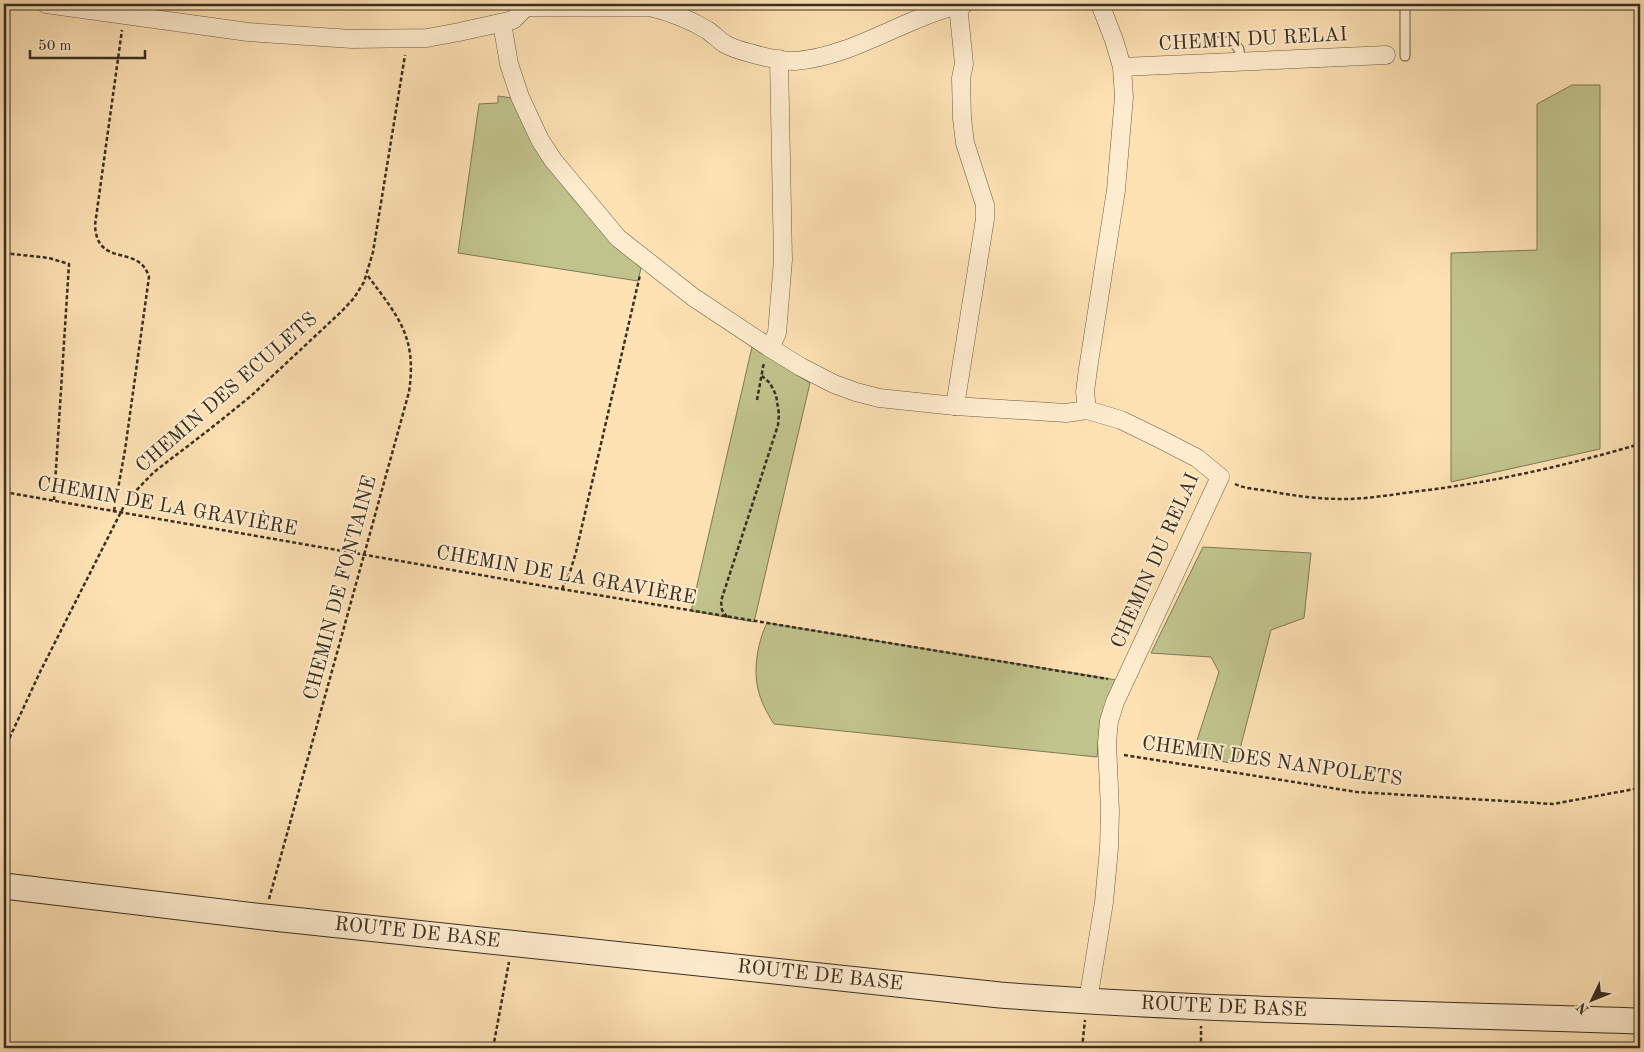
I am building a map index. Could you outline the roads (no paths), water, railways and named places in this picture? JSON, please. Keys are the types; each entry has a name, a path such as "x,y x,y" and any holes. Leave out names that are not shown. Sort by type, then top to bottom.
{"main road":[{"name":"ROUTE DE BASE","path":"4,886 264,917 1000,995 1222,1008 1640,1021"}],"street":[{"path":"46,4 221,29 294,37 352,39 427,38 513,20 524,5 650,7 664,10 686,19 707,30 727,45 749,53 793,61 827,55 851,48 926,16 961,4 964,64 961,78 962,118 965,143 985,205 986,219 955,406"},
{"path":"502,23 509,64 520,97 540,140 553,160 618,238 693,297 801,367 834,384 856,392 897,401 1066,413 1087,410 1085,392 1088,369 1117,182 1124,96 1122,68 1114,40 1100,4"},
{"name":"CHEMIN DU RELAI","path":"1122,68 1386,55"},
{"path":"770,348 777,334 783,260 779,59"},
{"name":"CHEMIN DU RELAI","path":"1087,410 1121,420 1174,446 1197,458 1220,477 1115,702 1109,721 1107,754 1110,811 1109,848 1104,902 1088,1001"}],"lane":[{"path":"1405,4 1405,56"},
{"path":"1216,42 1233,42 1239,49 1240,62"}]}
